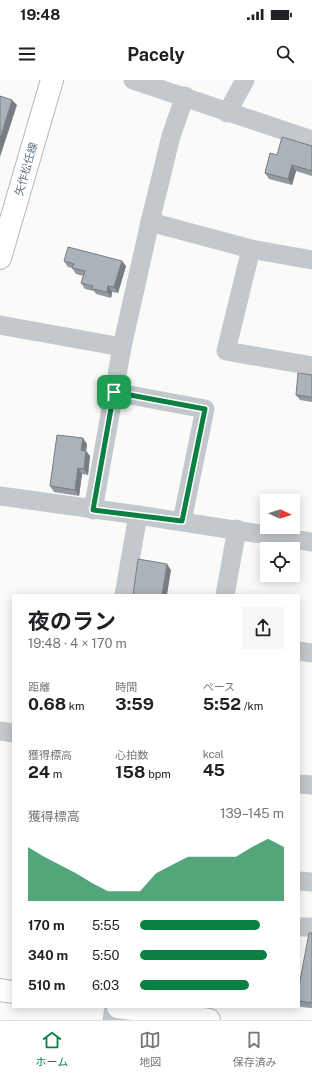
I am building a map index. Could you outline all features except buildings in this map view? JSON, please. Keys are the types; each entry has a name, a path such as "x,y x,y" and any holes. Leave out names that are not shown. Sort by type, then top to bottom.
{"main road":[{"name":"矢作松任線","path":"0,258 52,80"},
{"path":"0,990 12,992"},
{"path":"128,1008 198,1015"}],"street":[{"path":"133,80 185,96 227,113 312,140"},
{"path":"227,113 246,80"},
{"path":"93,510 122,347 171,136 185,96"},
{"path":"150,222 251,249 312,260"},
{"path":"251,249 226,351 312,366"},
{"path":"0,325 122,347"},
{"path":"114,392 205,409 182,521"},
{"path":"0,496 237,529 312,542"},
{"path":"124,594 138,515"},
{"path":"225,594 237,529"},
{"path":"300,651 312,654"},
{"path":"0,731 12,733"},
{"path":"300,784 312,786"},
{"path":"300,881 312,882"},
{"path":"300,927 312,927"},
{"path":"112,1020 114,1008"}],"route":[{"path":"114,392 205,409 182,521 93,510 114,392"}]}
